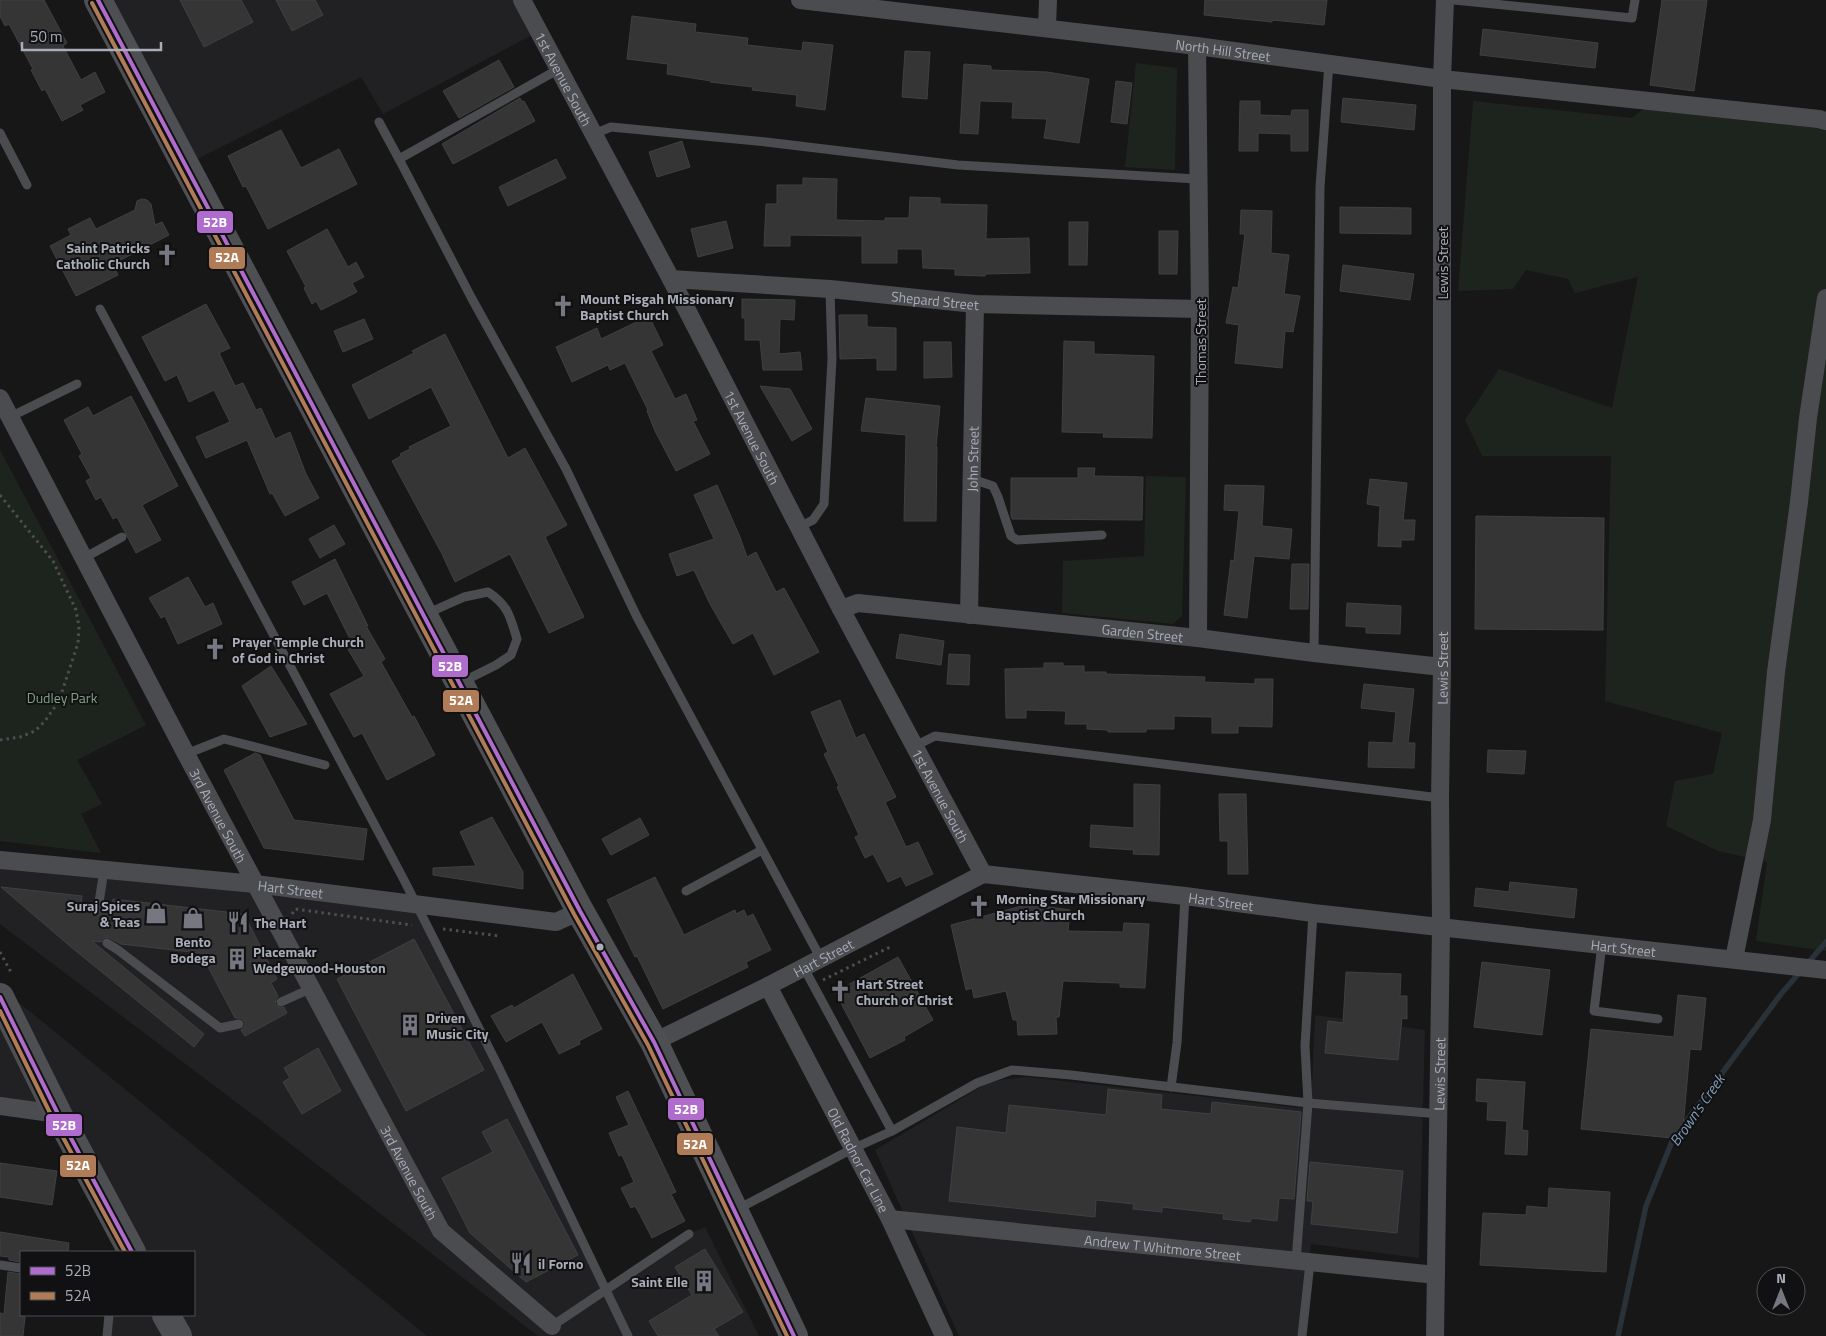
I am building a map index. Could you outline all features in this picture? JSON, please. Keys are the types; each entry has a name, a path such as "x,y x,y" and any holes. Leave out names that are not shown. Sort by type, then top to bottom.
{"main road":[{"path":"98,0 580,912 654,1042 794,1336"},
{"path":"6,986 58,1114 131,1251"},
{"path":"167,1316 178,1336"}],"street":[{"name":"1st Avenue South","path":"522,0 671,278 842,609 983,874"},
{"name":"North Hill Street","path":"800,0 1198,46 1442,79 1826,121"},
{"path":"1047,28 1048,0"},
{"name":"Lewis Street","path":"1435,1336 1440,1114 1442,79 1445,0"},
{"name":"Thomas Street","path":"1198,46 1200,309 1198,638"},
{"name":"Shepard Street","path":"671,278 830,289 975,304 1200,309"},
{"path":"1734,959 1762,820 1777,663 1799,502 1808,418 1826,298"},
{"name":"John Street","path":"969,615 975,304"},
{"name":"3rd Avenue South","path":"0,398 186,754 441,1231 552,1326"},
{"name":"Garden Street","path":"842,609 858,603 1198,638 1442,667"},
{"name":"Hart Street","path":"0,860 255,884 556,922 580,912"},
{"name":"Hart Street","path":"654,1042 804,968 983,874 1825,970"},
{"name":"Old Radnor Car Line","path":"768,986 890,1219 944,1336"},
{"path":"0,1106 58,1114"},
{"name":"Andrew T Whitmore Street","path":"890,1219 1436,1276"}],"lane":[{"path":"1454,0 1632,18 1634,0"},
{"path":"1314,653 1320,187 1329,63"},
{"path":"399,159 558,69"},
{"path":"379,122 471,297 566,468 637,617 821,959"},
{"path":"594,134 611,127 766,142 958,165 1198,179"},
{"path":"0,133 27,185"},
{"path":"800,527 813,520 824,504 832,359 830,289"},
{"path":"100,309 428,927 499,1068 628,1336"},
{"path":"10,417 77,384"},
{"path":"972,479 993,486 1011,536 1017,540 1102,535"},
{"path":"84,558 122,537"},
{"path":"423,615 464,597 488,592 497,598 508,611 517,639 511,654 496,665 459,683"},
{"path":"915,746 935,736 1440,798"},
{"path":"186,754 224,739 325,765"},
{"path":"686,890 762,850"},
{"path":"98,909 104,870"},
{"path":"1171,1087 1178,1043 1185,896"},
{"path":"1302,1336 1308,1103 1305,1046 1313,913"},
{"path":"107,943 220,1028 238,1024"},
{"path":"1602,944 1594,1011 1658,1019"},
{"path":"804,968 892,1131"},
{"path":"281,1002 312,988"},
{"path":"733,1211 852,1149 892,1131 977,1083 1012,1070 1071,1075 1308,1103 1440,1114"},
{"path":"552,1326 689,1234"},
{"path":"0,1265 20,1268"},
{"path":"107,1336 109,1316"}],"path":[{"path":"0,495 53,561 76,610 79,627 78,644 59,700 45,721 35,731 28,734 3,741 0,740"},
{"path":"294,909 500,936"},
{"path":"0,952 6,986"}],"shaded area":[{"path":"98,0 522,0 538,32 383,114 361,77 185,165"},
{"path":"0,860 415,904 606,1290 689,1234 705,1227 759,1336 538,1336 253,1115 0,924"},
{"path":"0,987 427,1336 106,1336 109,1316 195,1316 195,1251 131,1251 58,1115 0,1106"},
{"path":"1315,1015 1425,1030 1419,1258 1311,1244 1305,1336 959,1336 875,1150 991,1081 1027,1077 1311,1109"}],"green space":[{"path":"1136,63 1177,68 1175,170 1125,167"},
{"path":"1657,98 1826,112 1826,951 1756,941 1767,862 1718,851 1666,826 1675,781 1713,774 1722,733 1605,701 1611,456 1482,456 1465,420 1499,369 1612,408 1638,277 1575,293 1568,279 1526,270 1513,289 1458,291 1473,101 1632,118"},
{"name":"Dudley Park","path":"0,450 146,725 77,760 102,804 81,814 101,853 0,841"},
{"path":"1146,476 1186,477 1182,616 1173,624 1062,613 1063,561 1144,556"}],"building":[{"path":"0,0 44,0 67,43 63,46 81,80 95,72 105,92 80,105 83,110 62,121 45,89 42,91 31,70 33,69 9,24 5,26 0,16"},
{"path":"180,0 241,0 253,22 204,47"},
{"path":"276,0 315,0 323,15 292,31"},
{"path":"1205,0 1327,0 1324,25 1204,15"},
{"path":"1662,0 1707,0 1694,91 1650,85"},
{"path":"632,16 696,24 695,32 748,38 747,45 802,51 803,42 833,45 825,110 796,106 797,95 752,90 753,87 667,74 668,64 627,59"},
{"path":"1483,29 1598,43 1595,68 1480,55"},
{"path":"905,51 930,52 927,99 902,97"},
{"path":"499,60 514,87 459,118 443,91"},
{"path":"964,64 991,66 991,70 1047,72 1089,79 1079,143 1044,138 1047,119 1012,118 1013,102 980,101 978,134 960,133"},
{"path":"1116,81 1132,83 1127,124 1111,122"},
{"path":"520,98 522,102 524,101 535,121 453,164 442,144"},
{"path":"1343,98 1416,105 1414,130 1341,122"},
{"path":"1240,101 1260,101 1260,115 1291,116 1292,110 1308,110 1308,151 1291,151 1291,134 1258,133 1258,151 1239,151"},
{"path":"281,130 301,168 339,149 357,184 268,229 246,186 243,187 228,156"},
{"path":"682,141 690,167 657,177 649,152"},
{"path":"556,159 566,178 508,206 499,187"},
{"path":"803,178 837,179 836,220 885,221 885,218 909,218 910,197 940,198 940,204 987,205 986,239 1029,238 1030,273 985,274 985,276 955,275 955,269 923,268 922,249 897,249 897,263 862,263 862,236 790,235 790,246 764,246 766,204 777,204 777,185 803,185"},
{"path":"147,200 151,204 155,225 162,222 169,235 113,264 118,275 76,296 50,246 71,235 68,229 90,218 96,229 135,210 137,201"},
{"path":"1340,207 1411,208 1411,234 1340,233"},
{"path":"1241,210 1272,211 1271,253 1289,255 1284,294 1300,296 1293,332 1285,331 1282,368 1235,363 1239,325 1226,323 1233,287 1238,288 1245,234 1240,234"},
{"path":"726,221 733,248 698,257 691,229"},
{"path":"1069,222 1088,222 1087,265 1069,265"},
{"path":"327,229 348,267 356,262 364,277 352,283 357,292 321,310 316,301 312,304 304,288 306,287 287,251"},
{"path":"1159,231 1178,231 1177,274 1159,274"},
{"path":"1343,265 1414,274 1410,300 1340,291"},
{"path":"742,299 795,300 794,320 780,319 779,354 800,352 802,370 763,370 760,340 745,340 745,318 742,318"},
{"path":"206,304 230,348 219,353 235,386 243,383 256,410 261,408 275,439 290,432 306,474 319,498 285,516 272,493 270,494 247,440 206,458 196,437 230,422 214,390 189,402 177,375 165,381 142,337"},
{"path":"839,315 867,315 867,327 896,328 896,370 877,370 877,358 840,359"},
{"path":"649,316 663,345 651,351 675,399 686,394 697,420 693,421 710,454 676,471 655,431 648,410 625,363 610,370 608,365 572,382 556,347 597,328 601,339"},
{"path":"364,319 373,339 343,352 334,331"},
{"path":"445,334 508,458 525,448 567,525 545,537 584,617 549,633 510,554 455,582 392,461 410,449 409,447 451,426 431,387 369,419 352,385 414,353 412,351"},
{"path":"1064,341 1094,342 1094,354 1154,356 1152,438 1103,437 1104,433 1062,432"},
{"path":"924,342 951,342 952,377 924,378"},
{"path":"760,386 790,389 812,429 792,441"},
{"path":"131,396 178,486 142,505 161,540 136,553 117,517 113,519 101,497 96,500 86,481 91,478 79,456 82,454 64,420 88,407 93,416"},
{"path":"866,398 940,406 936,447 936,521 904,521 906,435 861,431"},
{"path":"1078,468 1095,468 1094,476 1143,477 1142,520 1012,519 1011,478 1078,478"},
{"path":"1370,479 1407,483 1403,520 1415,520 1414,540 1401,540 1401,547 1378,546 1380,506 1367,504"},
{"path":"717,485 747,557 756,552 776,592 784,588 819,652 774,675 753,633 733,644 710,604 694,570 677,576 669,554 714,539 694,495"},
{"path":"1225,485 1264,486 1262,526 1292,529 1289,559 1254,556 1247,618 1224,615 1231,560 1234,561 1239,511 1224,510"},
{"path":"1476,516 1604,518 1603,630 1475,629"},
{"path":"334,525 345,544 320,558 309,539"},
{"path":"335,559 368,626 366,626 385,659 381,662 435,755 387,780 362,733 354,737 330,694 364,676 346,646 352,643 327,593 304,605 292,582"},
{"path":"1292,564 1309,564 1308,609 1290,609"},
{"path":"188,577 205,607 213,603 222,624 178,644 165,616 161,618 149,598"},
{"path":"1347,603 1401,606 1400,634 1366,633 1366,627 1346,626"},
{"path":"900,634 944,641 941,665 896,658"},
{"path":"949,654 970,655 969,685 947,684"},
{"path":"1044,663 1063,663 1063,666 1084,666 1084,672 1106,672 1106,674 1205,677 1204,682 1255,684 1255,679 1273,679 1272,727 1238,726 1238,733 1212,733 1212,717 1174,716 1174,729 1146,729 1146,732 1108,732 1108,730 1087,729 1087,724 1065,724 1066,711 1026,710 1026,718 1006,718 1005,669 1044,668"},
{"path":"271,666 307,724 270,737 242,686"},
{"path":"1364,684 1414,689 1408,743 1415,743 1414,768 1368,767 1369,742 1393,743 1396,712 1361,708"},
{"path":"840,700 856,738 864,734 896,797 885,802 906,847 918,842 933,874 906,886 901,876 888,882 873,854 865,858 855,837 859,835 824,754 828,752 811,712"},
{"path":"1488,750 1526,751 1524,774 1487,772"},
{"path":"255,753 260,755 294,820 367,829 363,860 264,848 224,770"},
{"path":"1134,784 1160,785 1159,855 1133,854 1134,850 1090,847 1091,825 1134,828"},
{"path":"1219,794 1246,794 1248,874 1228,874 1228,841 1220,841"},
{"path":"492,817 523,872 523,889 433,875 433,868 476,866 460,832"},
{"path":"640,818 649,835 611,855 602,839"},
{"path":"655,877 684,935 735,910 736,914 744,910 747,917 753,914 771,950 746,962 748,967 663,1009 607,900"},
{"path":"1510,882 1577,889 1574,918 1474,906 1476,888 1509,892"},
{"name":"Placemakr Wedgewood-Houston","path":"1,887 82,896 81,906 92,908 94,914 98,915 103,913 104,910 111,911 113,899 244,914 277,979 271,983 278,996 275,1004 280,1008 284,1007 287,1013 245,1036 241,1030 245,1026 245,1022 241,1018 235,1018 207,965 208,954 121,944 108,937 104,938 101,942 92,941 204,1034 194,1047 71,947"},
{"path":"1029,904 1070,910 1068,931 1123,932 1124,923 1149,924 1145,988 1120,987 1120,983 1063,981 1059,1017 1056,1017 1057,1034 1018,1035 1017,1020 1013,1020 1006,991 974,998 972,988 966,990 951,925"},
{"name":"Driven Music City","path":"414,939 484,1070 406,1111 337,979"},
{"path":"898,957 933,1020 904,1037 905,1040 870,1058 835,992"},
{"path":"1482,962 1550,970 1542,1035 1474,1027"},
{"path":"1346,972 1401,974 1400,996 1407,996 1407,1019 1402,1018 1398,1060 1325,1053 1328,1021 1343,1023"},
{"path":"573,974 602,1029 579,1041 580,1044 559,1054 542,1022 506,1042 491,1016 512,1005 514,1008"},
{"path":"1678,995 1706,998 1701,1050 1690,1049 1682,1139 1581,1129 1591,1029 1674,1037"},
{"path":"318,1048 341,1091 302,1114 283,1082 290,1078 284,1068"},
{"path":"1477,1079 1525,1082 1522,1130 1528,1131 1527,1155 1505,1154 1507,1121 1487,1120 1488,1102 1476,1101"},
{"path":"1108,1089 1162,1095 1161,1109 1211,1114 1212,1102 1301,1112 1294,1199 1279,1198 1277,1221 1252,1218 1250,1222 1223,1219 1224,1214 1162,1207 1162,1212 1133,1209 1134,1204 1096,1200 1095,1217 949,1201 957,1127 1006,1133 1009,1105 1106,1115"},
{"path":"628,1091 676,1192 671,1194 685,1221 652,1238 635,1206 631,1208 621,1188 634,1182 622,1155 619,1156 609,1133 629,1125 616,1097"},
{"path":"507,1119 578,1255 526,1282 470,1233 442,1178 493,1152 482,1132"},
{"path":"1310,1162 1403,1171 1397,1233 1311,1224 1313,1201 1307,1201"},
{"path":"0,1163 57,1171 52,1205 0,1197"},
{"path":"1549,1188 1610,1192 1606,1272 1480,1265 1483,1213 1526,1215 1527,1206 1548,1208"},
{"path":"0,1232 69,1243 68,1251 20,1251 20,1262 9,1260 9,1257 0,1256"},
{"name":"Saint Elle","path":"705,1249 743,1312 714,1329 719,1336 658,1336 649,1321 692,1295 675,1267"},
{"path":"8,1272 20,1274 20,1316 25,1317 23,1336 0,1336 0,1313 4,1314"}],"waterway":[{"name":"Brown's Creek","path":"1618,1336 1646,1206 1673,1139 1781,994 1826,942"}],"transit line":[{"name":"52B","path":"98,0 580,911 654,1042 794,1336"},
{"name":"52A","path":"92,3 574,914 648,1045 787,1336"},
{"name":"52B","path":"0,997 58,1114 131,1251"},
{"name":"52A","path":"0,1011 52,1117 124,1251"}],"place":[{"name":"Saint Patricks Catholic Church","path":"167,255"},
{"name":"Mount Pisgah Missionary Baptist Church","path":"563,306"},
{"name":"Prayer Temple Church of God in Christ","path":"215,649"},
{"name":"Morning Star Missionary Baptist Church","path":"979,906"},
{"name":"Suraj Spices & Teas","path":"156,913"},
{"name":"Bento Bodega","path":"193,918"},
{"name":"The Hart","path":"238,922"},
{"name":"Placemakr Wedgewood-Houston","path":"237,959"},
{"name":"Hart Street Church of Christ","path":"840,991"},
{"name":"Driven Music City","path":"410,1025"},
{"name":"il Forno","path":"521,1263"},
{"name":"Saint Elle","path":"704,1281"}]}
